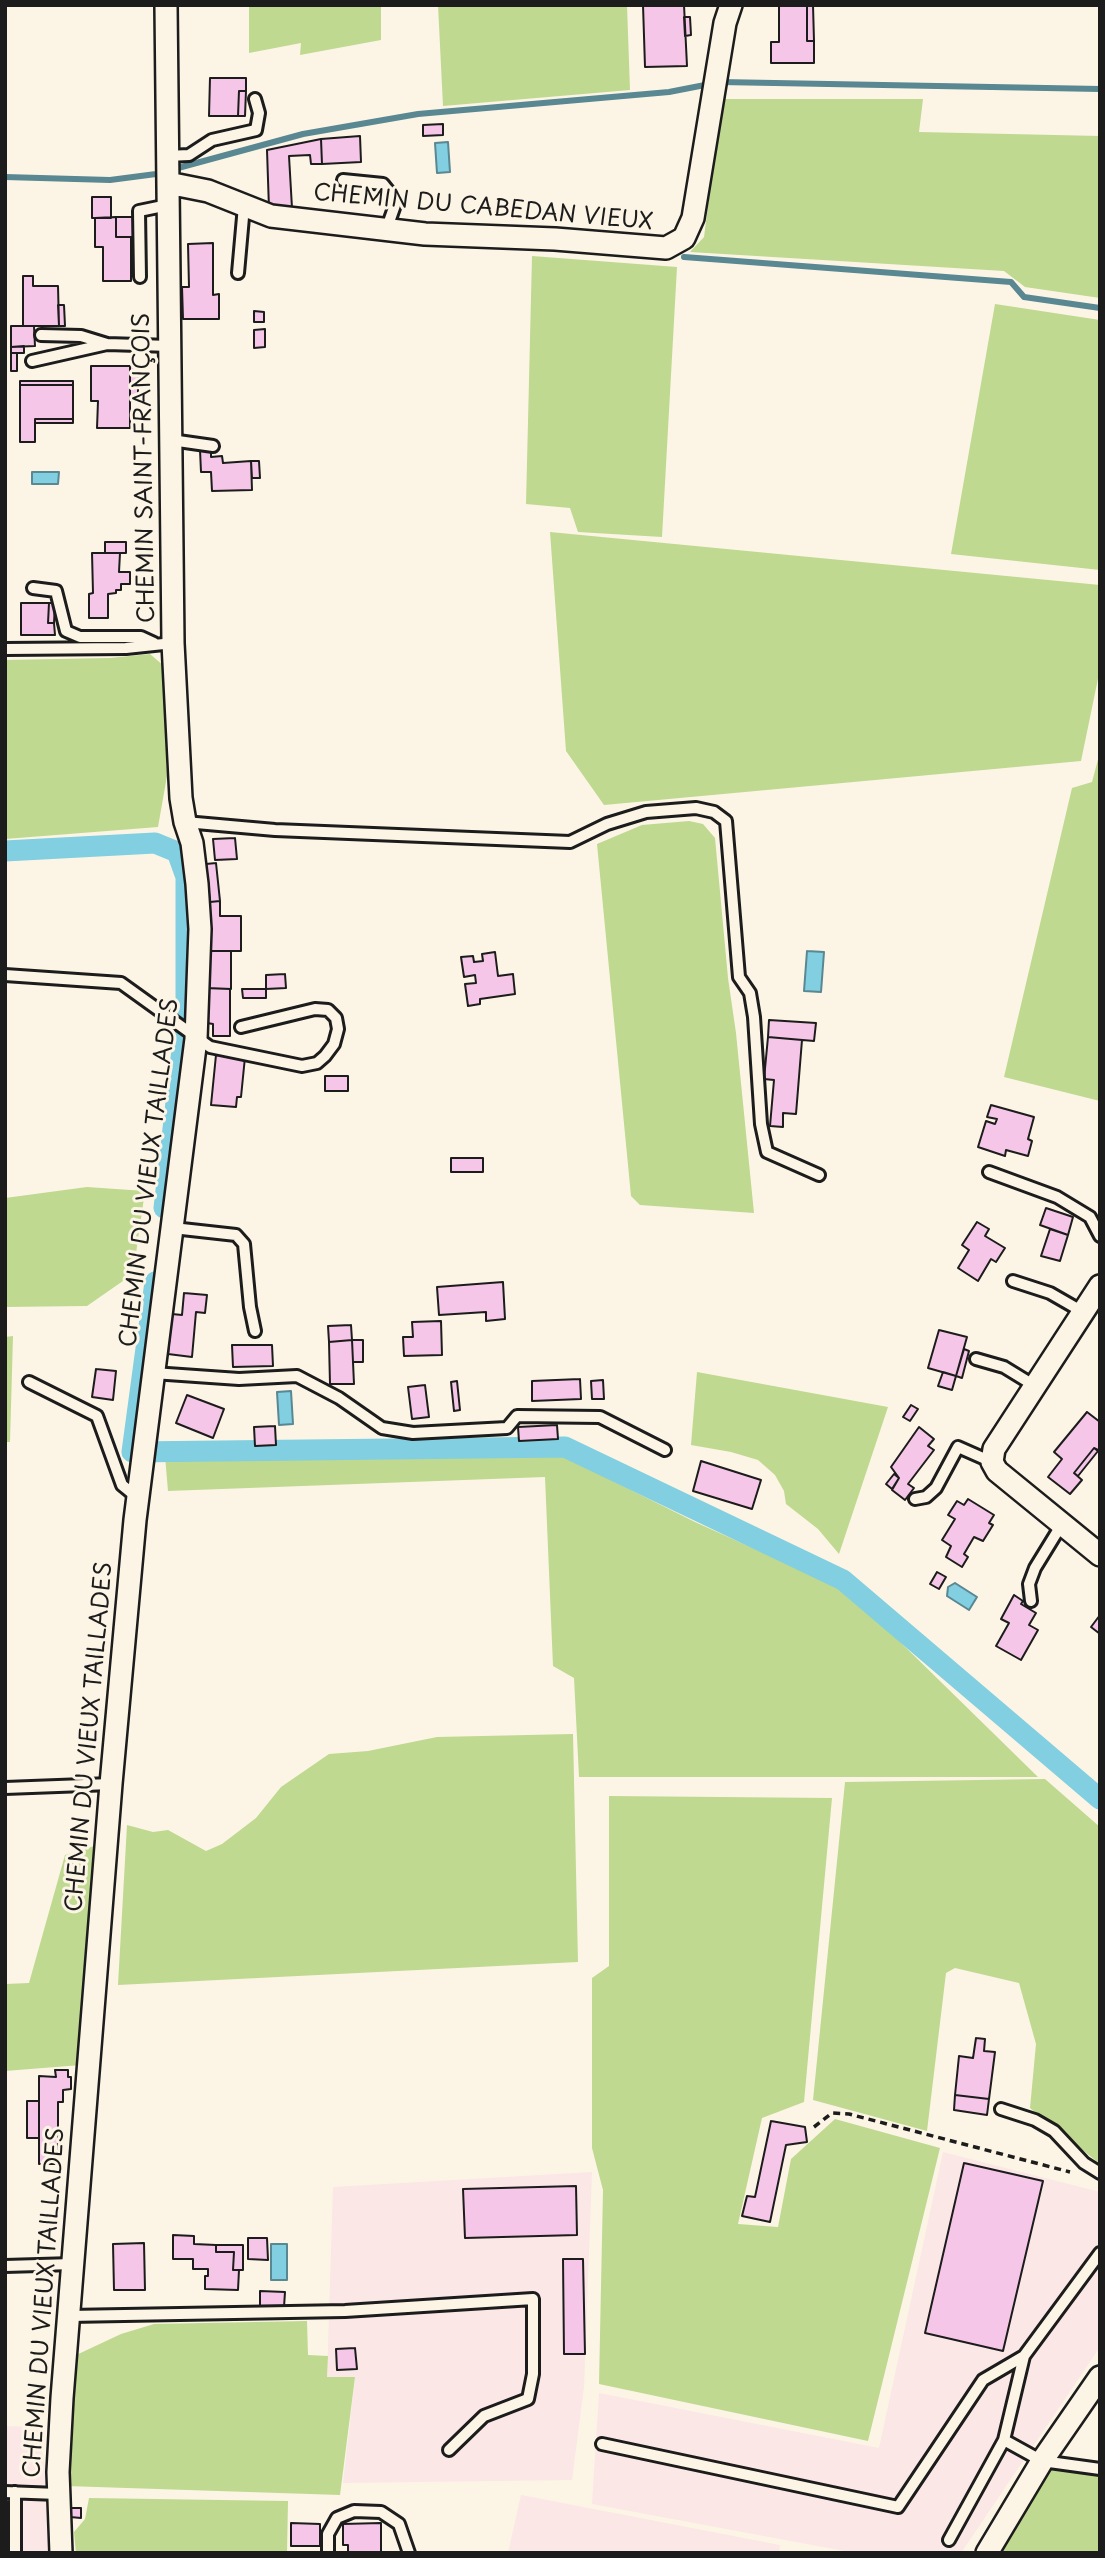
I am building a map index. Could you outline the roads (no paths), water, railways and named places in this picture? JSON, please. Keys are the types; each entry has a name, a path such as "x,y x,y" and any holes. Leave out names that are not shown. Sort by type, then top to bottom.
{"street":[{"name":"CHEMIN SAINT-FRANÇOIS","path":"166,5 171,440 165,644 181,798 192,843 200,929"},
{"name":"CHEMIN DU CABEDAN VIEUX","path":"168,170 208,191 271,216 425,234 555,239 666,248 684,238 693,218 725,23 731,5"},
{"name":"CHEMIN DU VIEUX TAILLADES","path":"61,2553 58,2494 62,2398 111,1784 138,1498 196,1039 200,929"},
{"path":"1100,1286 994,1449 992,1462 997,1471 1100,1555"},
{"path":"987,2553 1042,2461 1100,2377"}],"lane":[{"path":"168,170 212,140 256,130 259,113 255,99"},
{"path":"343,180 383,184 391,194 395,205 389,222 381,229"},
{"path":"140,277 139,211 168,205"},
{"path":"238,273 244,206"},
{"path":"41,335 81,336 107,344"},
{"path":"32,361 107,344 170,346"},
{"path":"171,440 213,446"},
{"path":"33,588 56,591 66,631 80,637 141,637 165,644"},
{"path":"5,649 125,648 165,644"},
{"path":"185,822 275,830 570,842 607,824 646,812 696,808 714,811 726,821 739,977 750,993 754,1017 761,1124 767,1152 819,1175"},
{"path":"5,975 121,983 210,1047 302,1066 317,1063 325,1056 334,1044 338,1029 336,1018 328,1010 315,1009 241,1027"},
{"path":"989,1172 1057,1197 1090,1217 1100,1236"},
{"path":"173,1227 236,1235 244,1244 255,1331"},
{"path":"1013,1281 1050,1293 1083,1312"},
{"path":"976,1359 1004,1367 1035,1386"},
{"path":"153,1373 239,1378 297,1376 339,1398 382,1428 413,1433 507,1428 517,1416 600,1417 665,1450"},
{"path":"29,1382 97,1416 121,1485 138,1498"},
{"path":"915,1499 926,1497 936,1488 958,1447 992,1462"},
{"path":"1031,1601 1029,1584 1035,1567 1062,1524"},
{"path":"5,1788 111,1784"},
{"path":"1001,2109 1035,2120 1054,2131 1084,2163 1100,2173"},
{"path":"949,2540 1004,2440 1024,2356 1100,2253"},
{"path":"5,2266 73,2264"},
{"path":"69,2316 345,2311 533,2299 533,2374 528,2399 484,2416 449,2450"},
{"path":"602,2444 898,2507 983,2380 1024,2356"},
{"path":"1004,2440 1042,2461 1100,2469"},
{"path":"15,2553 10,2492 58,2494"},
{"path":"328,2553 328,2534 337,2518 354,2511 381,2512 399,2524 409,2553"}],"water":[{"path":"448,142 450,172 437,173 435,143"},
{"path":"32,472 59,472 58,484 32,484"},
{"path":"807,951 824,952 821,992 804,991"},
{"path":"291,1391 293,1424 279,1425 277,1392"},
{"path":"955,1583 977,1597 969,1610 947,1596 948,1587"},
{"path":"271,2244 287,2244 287,2280 271,2280"}],"waterway":[{"path":"720,82 1100,89"},
{"path":"5,177 110,180 156,174 303,134 418,114 669,92 710,84"},
{"path":"684,257 1011,282 1024,297 1100,308"},
{"path":"5,851 155,843 177,852 186,877 186,1014 164,1208"},
{"path":"155,1282 132,1452 565,1447 843,1580 1100,1799"}]}
